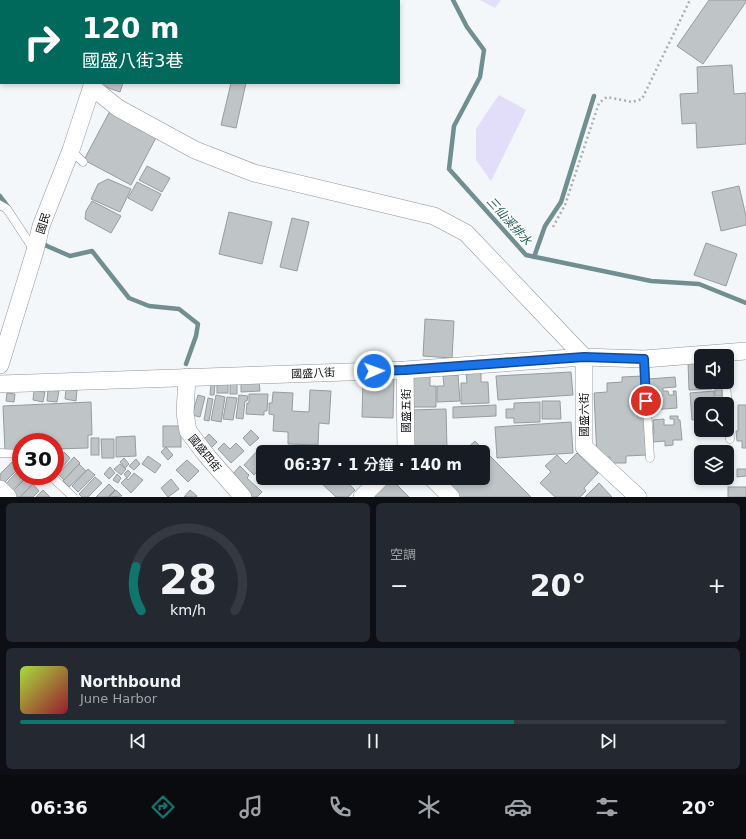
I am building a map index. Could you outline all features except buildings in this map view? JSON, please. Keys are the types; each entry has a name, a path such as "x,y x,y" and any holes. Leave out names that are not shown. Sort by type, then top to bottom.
{"street":[{"name":"國民","path":"0,365 41,226 71,150 92,85"},
{"path":"92,85 118,108 195,150 254,172 434,216 466,233 584,357"},
{"name":"國盛八街","path":"734,353 746,351"},
{"name":"國盛八街","path":"0,384 405,370 584,357 644,359 694,356"},
{"name":"國盛六街","path":"584,357 584,447 638,497"},
{"name":"國盛五街","path":"405,370 406,445"},
{"name":"國盛四街","path":"187,377 185,413 188,431 207,456 243,497"},
{"path":"362,497 374,485"},
{"path":"439,485 451,497"},
{"path":"0,489 8,497"}],"lane":[{"path":"71,150 83,162"},
{"path":"0,205 7,209 35,250"},
{"path":"644,359 650,458"},
{"path":"726,389 730,439"},
{"path":"0,453 12,454"},
{"path":"60,485 73,497"}],"path":[{"path":"552,227 565,205 599,103 607,96 632,102 642,99 690,0"}],"shaded area":[{"path":"480,0 501,0 495,8"},
{"path":"499,95 526,110 491,181 476,160 476,129"}],"waterway":[{"name":"三仙溪排水","path":"453,0 467,27 484,50 480,77 454,126 449,169 526,255 651,281 699,284 746,303"},
{"path":"534,257 545,226 561,202 594,96"},
{"path":"0,196 9,208"},
{"path":"42,243 70,256 92,251 129,298 149,306 179,309 198,324 196,336 186,364"}],"route":[{"path":"374,371 584,357 644,359 646,401"}]}
